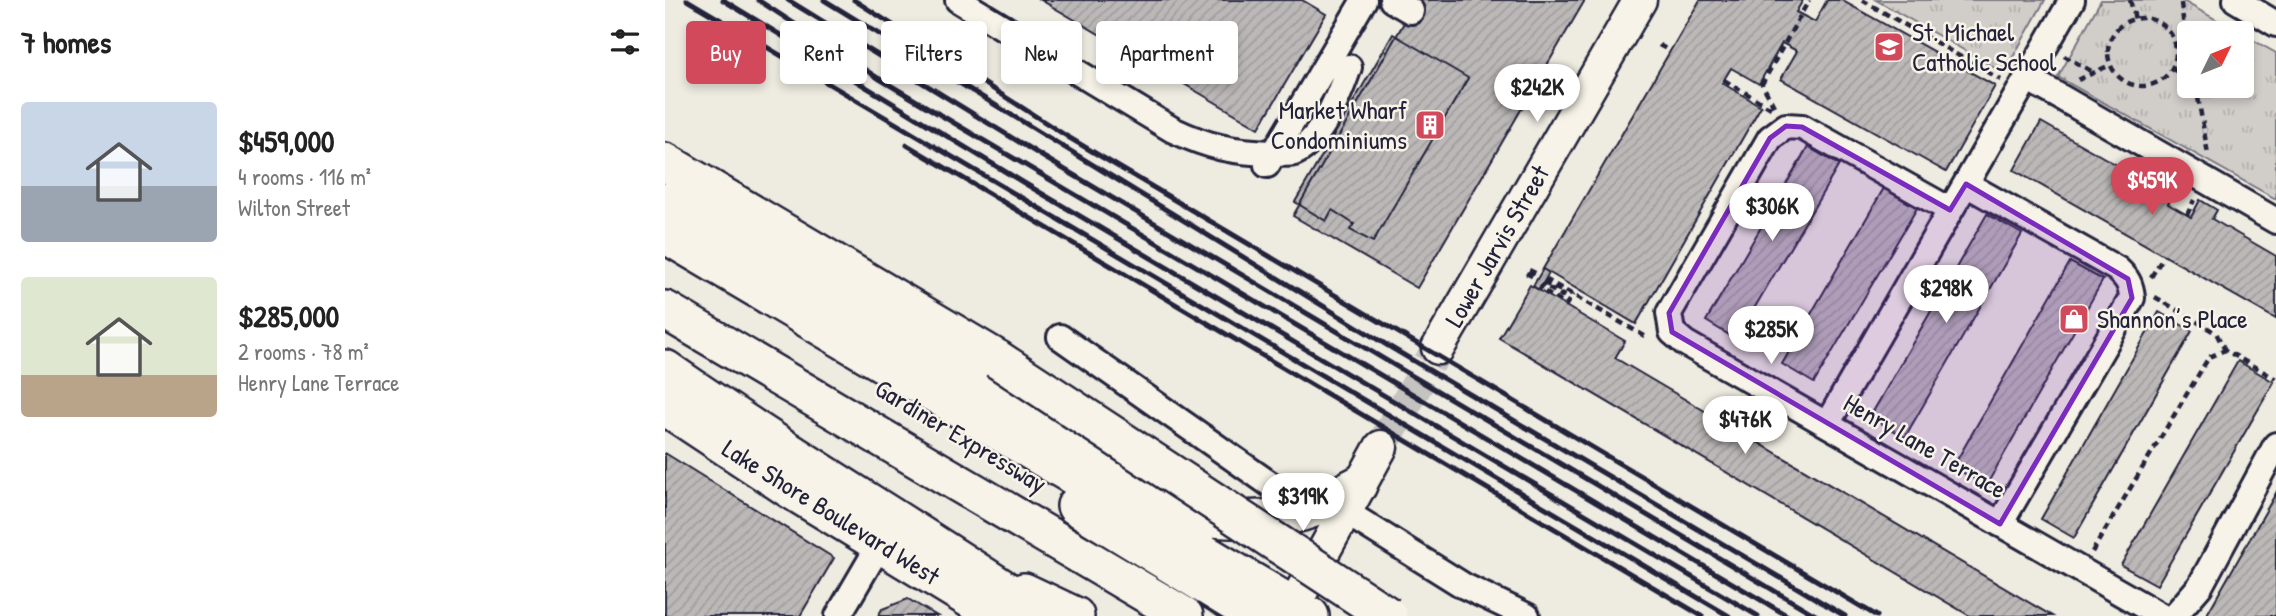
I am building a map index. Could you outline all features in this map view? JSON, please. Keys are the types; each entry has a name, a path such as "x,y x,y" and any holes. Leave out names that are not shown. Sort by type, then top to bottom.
{"highway":[{"path":"665,162 997,359 1388,616"},
{"path":"665,202 1030,415 1184,515 1243,559 1297,613"},
{"path":"665,234 1297,613"},
{"name":"Gardiner Expressway","path":"665,258 1256,616"},
{"name":"Gardiner Expressway","path":"665,310 1184,616"},
{"path":"665,369 764,438 969,565 1044,616"},
{"name":"Lake Shore Boulevard West","path":"665,406 998,616"},
{"path":"1184,515 1228,520 1269,518 1351,498"},
{"path":"969,565 1075,616"}],"main road":[{"name":"Lower Jarvis Street","path":"1438,348 1640,0"},
{"path":"1297,613 1351,498 1381,447"}],"street":[{"path":"958,0 1173,130 1203,144 1270,161 1293,154 1308,142 1324,121 1349,67"},
{"path":"1827,424 1966,184 2015,80 2072,0"},
{"path":"2236,0 2276,24"},
{"path":"1270,161 1353,4"},
{"path":"2015,80 2276,221"},
{"name":"Henry Lane Terrace","path":"1950,210 1802,127 1786,126 1770,138 1669,313 1672,332 1685,343 2164,615"},
{"path":"1966,184 2117,269 2127,279 2131,289 2131,298 2000,524"},
{"path":"1060,337 1307,510"},
{"path":"2164,615 2200,586 2276,445"},
{"path":"1351,498 1464,586 1527,616"},
{"path":"838,616 880,544"}],"path":[{"path":"1755,98 1809,0"},
{"path":"1862,0 2015,80"},
{"path":"2130,0 2135,19"},
{"path":"2181,3 2183,21"},
{"path":"2153,18 2170,32 2175,54 2171,68 2160,81 2144,87 2127,83 2110,65 2112,39 2127,22 2153,18"},
{"path":"1659,45 1670,51"},
{"path":"2064,56 2094,73"},
{"path":"2071,83 2110,65"},
{"path":"2171,68 2177,72"},
{"path":"1724,80 1773,108 1762,84"},
{"path":"2198,98 2209,159"},
{"path":"2187,215 2190,208"},
{"path":"2145,286 2164,256"},
{"path":"1528,272 1538,277"},
{"path":"1573,294 1566,305 1540,289 1543,285 1562,296 1565,292 1544,281 1573,294 1649,338 1656,336"},
{"path":"2148,293 2216,333 2225,350 2276,379"},
{"path":"2090,556 2209,357 2225,350"}],"highlighted area":[{"path":"1786,126 1802,127 1950,210 1966,184 2128,279 2132,298 2000,524 1672,332 1669,313 1770,138"}],"green space":[{"path":"1876,0 2045,0 2004,73"},
{"path":"2101,0 2181,0 2219,21 2177,21 2177,98 2254,98 2254,41 2276,53 2276,199 2058,77"}],"building":[{"path":"1041,0 1302,0 1326,14 1259,128 1184,84 1238,84 1238,21 1096,21 1096,32 1082,24 1082,21 1077,21"},
{"name":"Market Wharf Condominiums","path":"1417,0 1585,0 1417,288 1293,216"},
{"path":"1700,0 1803,0 1796,12 1815,22 1827,0 1841,0 1995,86 1946,172 1781,79 1797,51 1782,43 1759,84 1731,68 1722,83 1761,106 1636,324 1543,269"},
{"path":"1393,34 1468,78 1373,242 1350,230 1354,224 1332,210 1326,221 1295,202"},
{"path":"2041,122 2154,186 2159,177 2178,187 2168,204 2191,217 2200,200 2217,210 2212,219 2276,256 2276,319 2014,170"},
{"path":"1808,147 1839,165 1736,339 1706,321"},
{"path":"1884,188 1917,208 1814,383 1782,364"},
{"path":"1987,214 2022,234 1905,437 1870,417"},
{"path":"2070,262 2103,280 1986,486 1953,467"},
{"path":"1543,269 1549,273 1539,290 1533,286"},
{"path":"1530,285 1625,341 1615,358 2052,616 1970,616 1499,338"},
{"path":"2159,312 2192,331 2074,538 2041,519"},
{"path":"2238,361 2274,382 2157,585 2121,565"},
{"path":"665,453 834,558 800,616 665,616"},
{"path":"2276,493 2276,616 2206,616"},
{"path":"908,599 937,616 878,616 882,609"}],"tunnel":[{"path":"1381,447 1438,348"}],"railway":[{"path":"687,0 1729,616"},
{"path":"723,0 1024,183 1758,616"},
{"path":"758,0 878,78 1788,616"},
{"path":"788,0 1045,158 1817,616"},
{"path":"824,0 1390,347 1845,616"},
{"path":"854,0 1068,137 1877,616"},
{"path":"907,145 1702,616"}],"place":[{"name":"St. Michael Catholic School","path":"1889,47"},
{"name":"Market Wharf Condominiums","path":"1430,125"},
{"name":"Shannon’s Place","path":"2074,319"}]}
